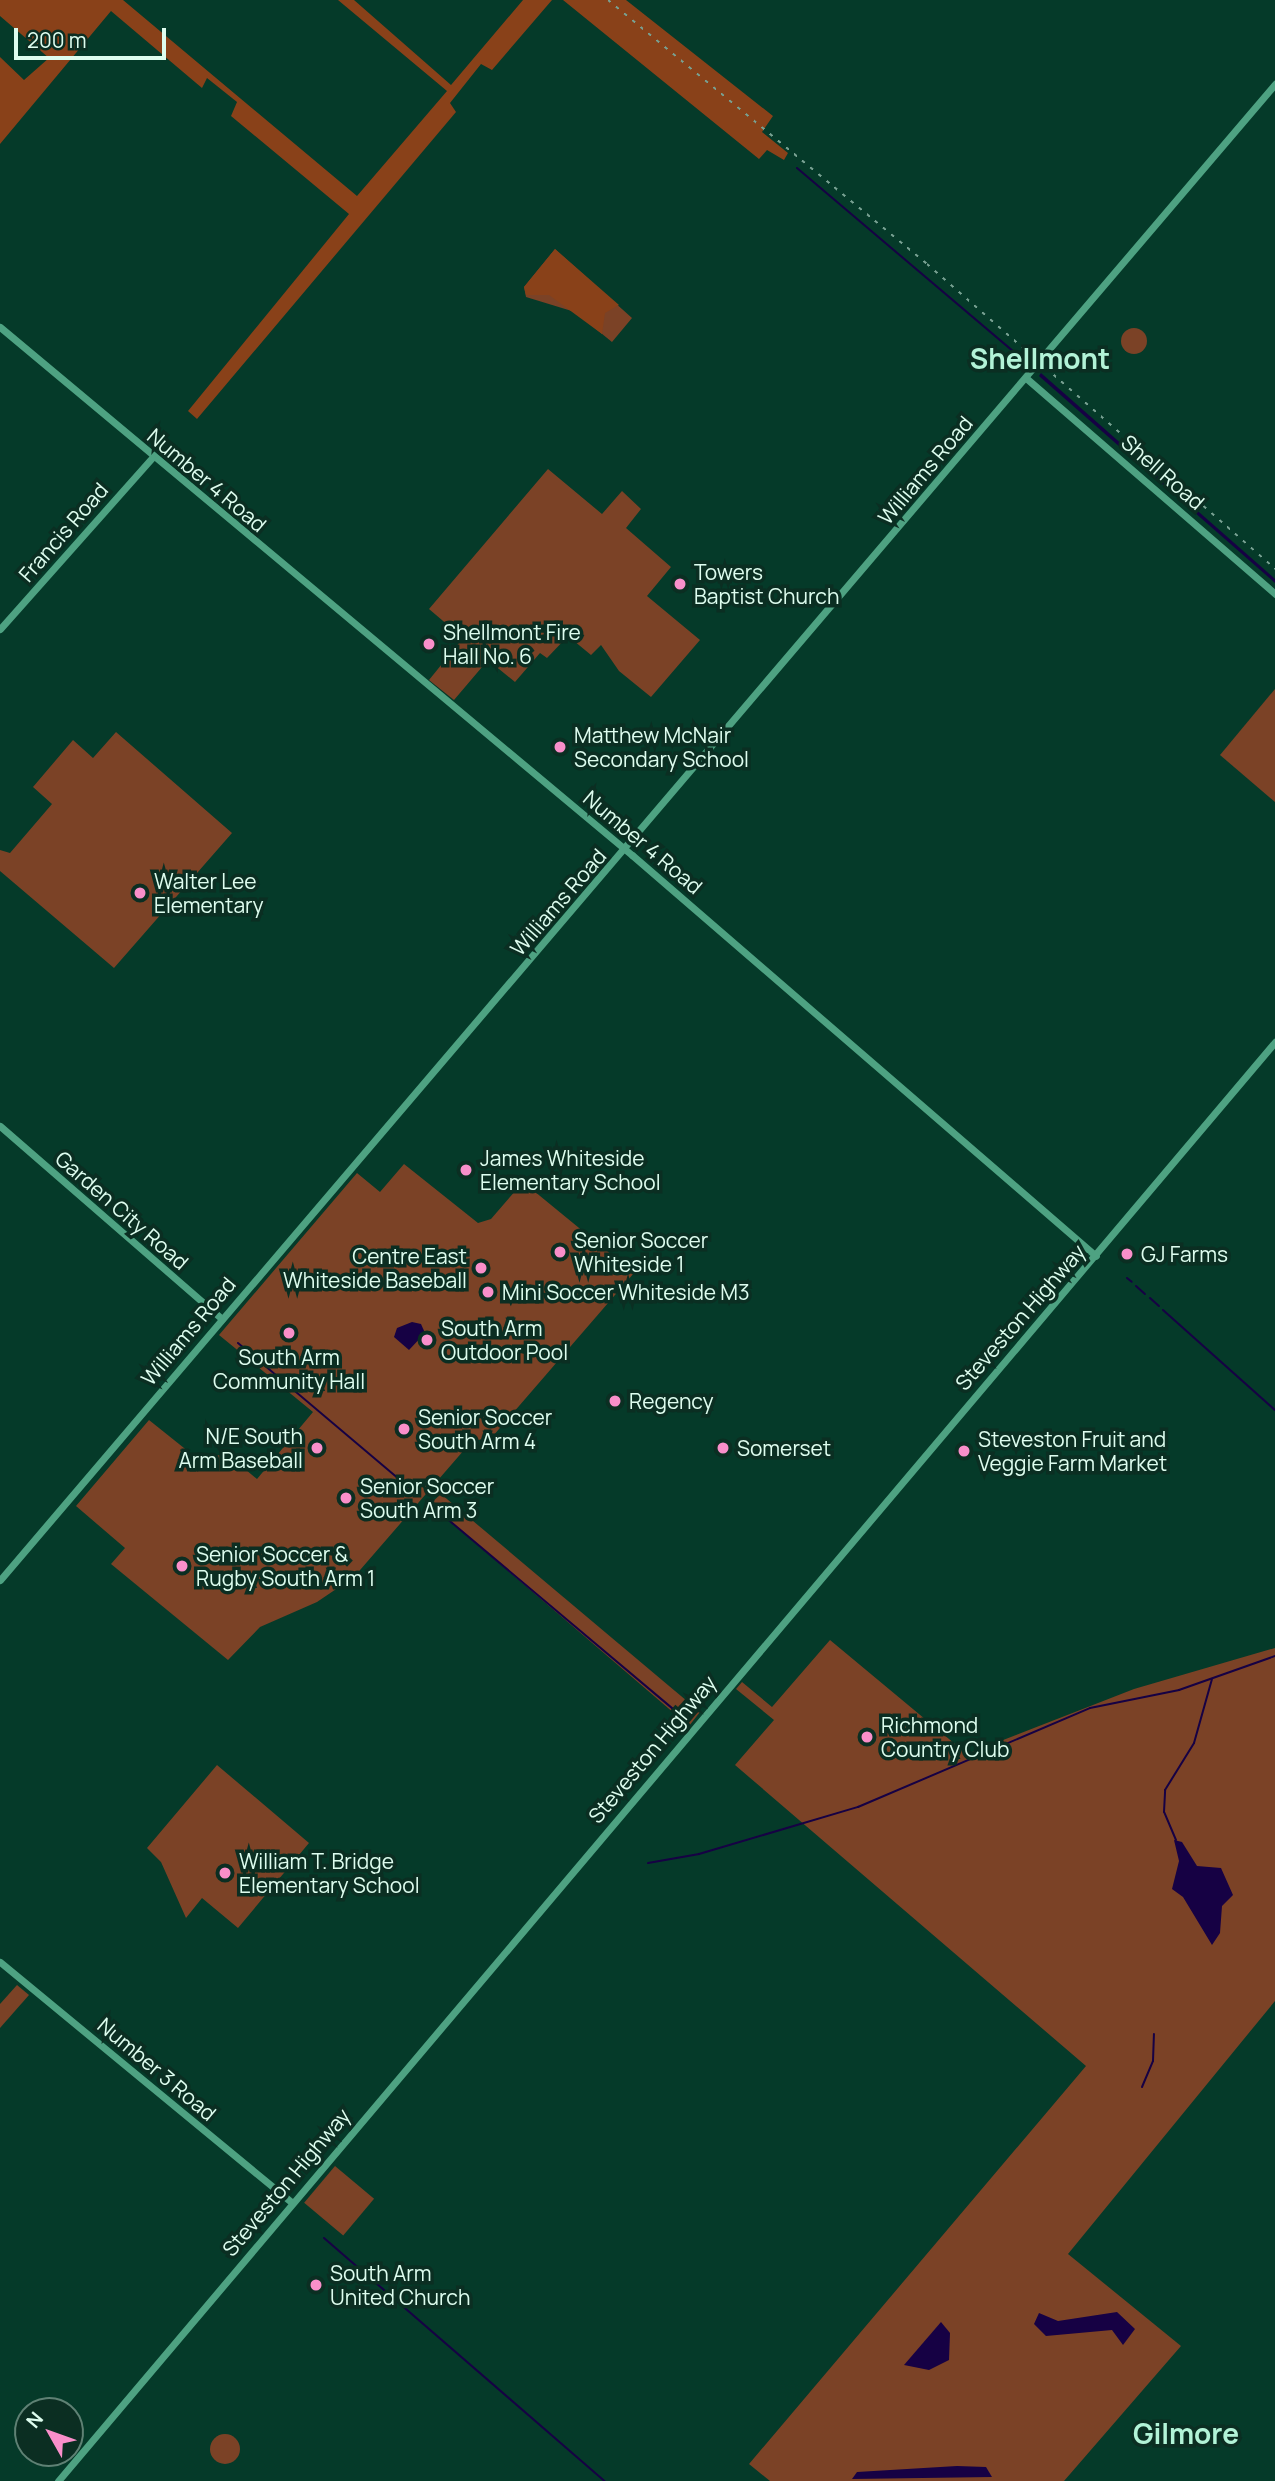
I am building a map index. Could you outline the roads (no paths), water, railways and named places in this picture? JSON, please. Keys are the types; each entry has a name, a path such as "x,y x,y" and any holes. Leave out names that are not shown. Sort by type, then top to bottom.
{"main road":[{"name":"Williams Road","path":"0,1580 626,850 1275,84"},
{"name":"Number 4 Road","path":"0,327 152,458 626,850 1096,1256"},
{"name":"Shell Road","path":"1026,378 1275,594"},
{"name":"Francis Road","path":"0,629 152,458"},
{"name":"Steveston Highway","path":"58,2481 1275,1042"},
{"name":"Garden City Road","path":"0,1126 222,1319"},
{"name":"Number 3 Road","path":"0,1962 292,2203"}],"waterway":[{"path":"797,168 1028,364"},
{"path":"1127,1278 1132,1282"},
{"path":"1136,1286 1145,1294"},
{"path":"1150,1298 1159,1306"},
{"path":"1163,1310 1275,1410"},
{"path":"238,1343 419,1496"},
{"path":"432,1506 687,1721"},
{"path":"648,1863 699,1854 858,1807 1090,1708 1179,1690 1275,1656"},
{"path":"1176,1840 1164,1812 1165,1790 1194,1743 1212,1679"},
{"path":"1142,2087 1153,2061 1154,2034"},
{"path":"324,2238 605,2481"}],"railway":[{"path":"608,0 927,264 1275,569"}],"place":[{"name":"Towers Baptist Church","path":"680,584"},
{"name":"Shellmont Fire Hall No. 6","path":"429,644"},
{"name":"Matthew McNair Secondary School","path":"560,747"},
{"name":"Walter Lee Elementary","path":"140,893"},
{"name":"James Whiteside Elementary School","path":"466,1170"},
{"name":"Senior Soccer Whiteside 1","path":"560,1252"},
{"name":"GJ Farms","path":"1127,1254"},
{"name":"Centre East Whiteside Baseball","path":"481,1268"},
{"name":"Mini Soccer Whiteside M3","path":"488,1292"},
{"name":"South Arm Community Hall","path":"289,1333"},
{"name":"South Arm Outdoor Pool","path":"427,1340"},
{"name":"Regency","path":"615,1401"},
{"name":"Senior Soccer South Arm 4","path":"404,1429"},
{"name":"N/E South Arm Baseball","path":"317,1448"},
{"name":"Somerset","path":"723,1448"},
{"name":"Steveston Fruit and Veggie Farm Market","path":"964,1451"},
{"name":"Senior Soccer South Arm 3","path":"346,1498"},
{"name":"Senior Soccer & Rugby South Arm 1","path":"182,1566"},
{"name":"Richmond Country Club","path":"867,1737"},
{"name":"William T. Bridge Elementary School","path":"225,1873"},
{"name":"South Arm United Church","path":"316,2285"}],"district":[{"name":"Shellmont","path":"1040,358"},
{"name":"Gilmore","path":"1186,2433"}]}
